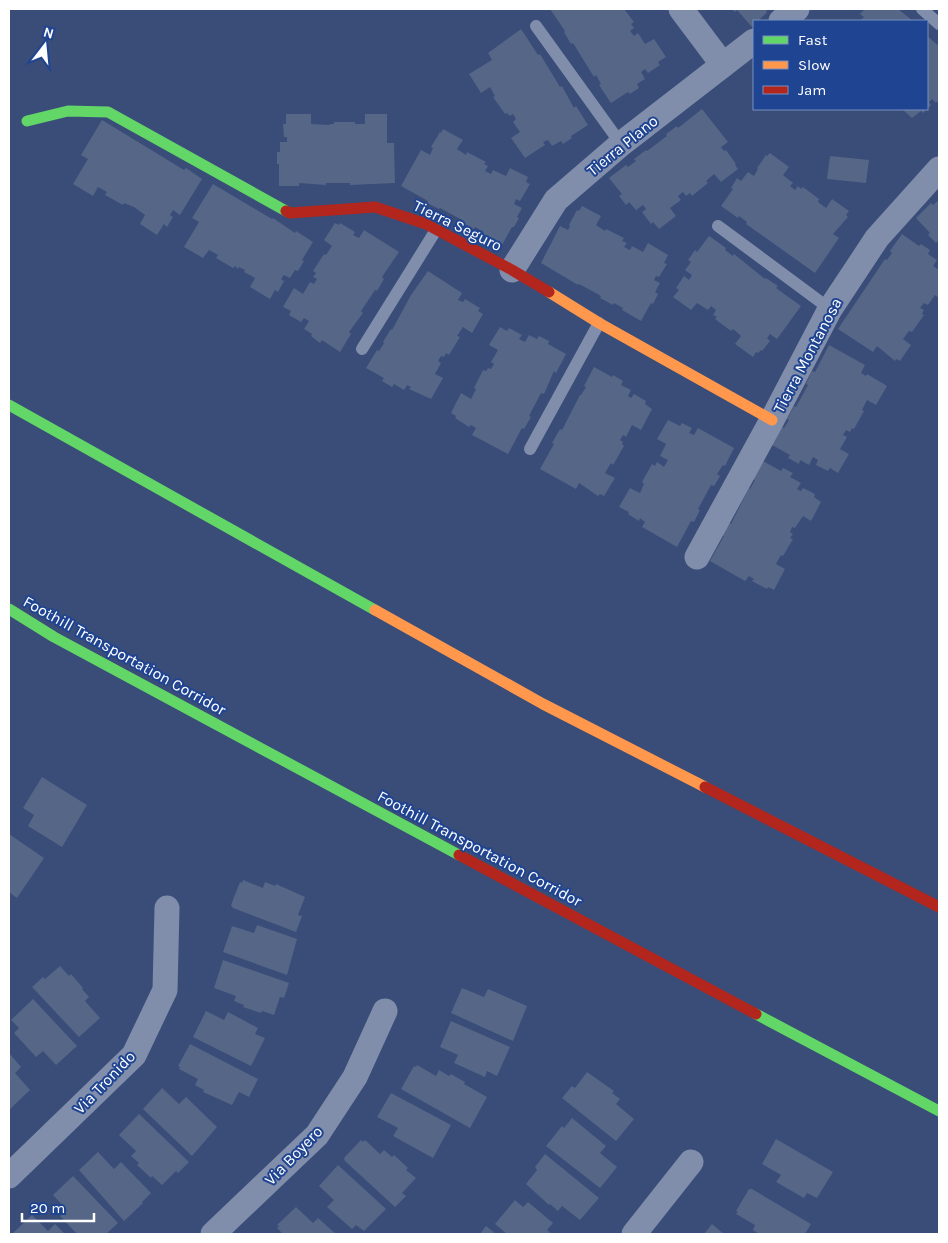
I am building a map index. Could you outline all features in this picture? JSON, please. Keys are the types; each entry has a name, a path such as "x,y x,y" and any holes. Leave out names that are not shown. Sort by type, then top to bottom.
{"main road":[{"name":"Tierra Seguro","path":"27,121 68,111 108,112 290,213 375,207 426,224 512,270 599,323 772,420"},
{"path":"9,405 543,704 939,907"},
{"name":"Foothill Transportation Corridor","path":"9,609 54,637 617,941 939,1111"}],"street":[{"path":"681,9 723,65"},
{"path":"782,20 797,9"},
{"name":"Tierra Plano","path":"512,270 556,200 621,144 753,42"},
{"name":"Tierra Montanosa","path":"698,557 830,308 877,238 939,169"},
{"name":"Via Tronido","path":"9,1176 134,1055 165,990 167,908"},
{"name":"Via Boyero","path":"213,1234 317,1135 355,1076 385,1010"},
{"path":"634,1234 691,1162"}],"lane":[{"path":"922,9 939,24"},
{"path":"536,26 621,144"},
{"path":"718,226 830,308"},
{"path":"362,349 436,230"},
{"path":"530,449 599,323"}],"building":[{"path":"550,9 624,9 634,22 631,24 634,28 630,31 634,36 638,33 645,44 654,39 666,57 658,62 660,65 648,73 645,69 641,72 645,79 637,84 639,88 630,94 628,92 611,103 599,85 601,84 596,75 594,77"},
{"path":"732,9 768,9 759,20 753,20 752,27 737,10 735,12"},
{"path":"865,9 898,9 912,20 861,20 864,17 860,14"},
{"path":"521,29 538,55 540,54 560,87 562,86 574,108 576,106 588,125 571,136 572,138 563,144 561,141 552,146 548,140 543,142 545,145 525,158 511,138 520,132 513,122 516,119 513,114 510,116 507,113 505,114 493,97 495,96 490,87 481,93 469,74 492,60 488,53"},
{"path":"928,37 939,46 939,100 936,103 932,99 929,102 931,105 928,108"},
{"path":"702,109 728,142 721,147 724,151 726,150 738,169 721,182 714,174 706,181 708,183 692,196 690,193 686,196 683,192 678,196 681,200 670,208 676,216 659,229 653,222 651,224 642,212 646,209 643,205 636,210 629,202 626,205 619,196 622,194 609,178 626,165 628,167 636,161 634,159"},
{"path":"903,110 926,110 923,113 921,111 912,118"},
{"path":"286,114 311,114 311,124 330,125 334,124 334,122 365,124 365,114 387,114 387,143 394,143 395,183 350,185 350,183 326,183 326,185 299,183 299,186 279,186 277,152 280,152 280,142 287,142 287,137 284,137 283,124 286,124"},
{"path":"102,120 202,179 180,215 173,210 170,215 173,217 167,227 164,224 157,235 140,224 145,215 134,207 124,203 123,205 105,195 107,192 98,187 93,196 73,184 88,159 81,155"},
{"path":"443,129 463,140 457,149 466,155 467,152 486,162 484,164 488,166 485,171 491,174 493,170 506,176 510,168 528,177 526,182 530,184 520,201 516,199 514,204 522,208 517,217 519,218 502,245 483,234 484,232 461,222 462,220 427,203 428,201 401,186 421,150 430,155 433,148 431,147"},
{"path":"770,153 789,167 783,175 793,183 790,186 795,190 798,186 801,189 803,187 819,199 818,202 826,208 832,199 849,211 846,215 848,217 833,234 839,238 815,273 746,224 747,222 739,216 738,218 721,206 733,189 731,188 737,178 741,181 748,172 754,176 766,155"},
{"path":"830,156 869,160 866,183 827,179"},
{"path":"213,184 313,242 302,260 304,261 298,271 295,270 290,278 284,275 281,279 284,281 278,292 275,290 270,299 250,287 255,278 244,272 245,270 239,267 238,269 235,266 233,268 216,258 218,255 209,250 203,258 184,247 199,222 192,218"},
{"path":"939,200 939,240 936,243 928,235 930,233 916,218 931,203 933,205"},
{"path":"582,206 601,216 596,225 605,231 606,229 624,238 622,241 627,243 624,247 630,250 632,246 643,252 648,243 668,255 664,263 667,264 659,277 656,276 654,280 660,283 655,292 658,294 641,321 622,310 623,308 600,298 601,296 541,263 560,226 568,230 577,210 579,211"},
{"path":"335,223 339,225 340,223 355,232 353,235 359,238 364,230 399,252 382,277 384,279 377,291 375,290 361,311 363,313 349,332 351,334 340,352 322,340 320,343 311,336 312,334 304,329 309,321 304,318 301,322 289,315 291,311 283,307 294,288 303,294 310,282 314,284 317,279 313,277 316,273 313,271 324,254 326,255 332,246 324,240"},
{"path":"902,234 919,246 921,244 930,250 928,254 937,260 933,266 939,270 939,298 935,295 928,305 924,303 920,308 924,310 922,314 924,315 912,332 909,331 903,339 911,345 900,361 896,359 895,361 877,346 873,352 838,329 885,259 887,260 892,253 890,251"},
{"path":"709,236 726,248 725,250 733,256 734,254 765,279 778,286 776,288 801,306 777,339 770,334 767,338 770,341 762,351 756,352 753,357 735,344 741,336 715,319 717,317 713,315 716,310 711,306 708,310 697,303 691,310 673,297 679,290 676,288 684,276 689,280 692,275 685,270 691,262 688,260 695,250 697,252"},
{"path":"428,271 462,293 458,300 463,302 465,299 480,308 478,311 483,314 472,333 463,327 457,336 460,337 449,355 446,353 444,357 441,356 438,361 441,363 435,374 443,378 431,399 409,389 411,387 407,385 404,390 394,384 392,387 382,381 384,378 366,368 377,350 379,351 411,295"},
{"path":"500,327 507,331 509,328 522,335 519,339 525,342 529,335 537,339 539,336 549,341 548,344 566,354 556,373 554,371 544,394 541,393 529,416 531,417 524,429 522,428 508,454 472,435 476,428 471,425 469,427 451,413 461,393 471,399 483,370 491,369 494,364 491,362 498,350 489,345"},
{"path":"829,345 865,365 861,373 866,376 867,374 887,386 876,405 867,400 862,410 864,411 854,429 852,428 850,432 846,430 843,435 847,437 840,449 849,454 838,473 830,468 828,471 816,465 818,460 813,457 809,465 800,460 799,464 788,458 790,455 772,445 782,427 784,428 789,420 787,419 794,406 796,407 808,385 806,384 812,371 815,372"},
{"path":"594,367 623,381 621,385 631,390 628,396 631,398 634,394 646,401 645,404 652,409 641,430 632,425 626,437 623,435 620,440 624,446 613,465 611,463 605,473 615,478 604,496 600,494 598,496 579,483 576,489 540,469 554,444 552,443 560,429 562,430 586,387 584,386"},
{"path":"668,420 680,426 682,423 692,428 689,433 694,435 698,428 734,448 725,466 723,465 717,474 720,476 714,486 711,485 698,509 700,510 694,522 691,521 677,547 642,527 645,522 640,518 639,521 628,514 629,512 619,507 630,488 640,493 644,484 642,482 652,464 655,466 657,462 664,467 668,460 660,456 666,444 657,439"},
{"path":"763,461 781,471 783,468 793,473 790,477 801,483 797,489 801,491 803,488 815,494 814,497 821,502 811,521 803,516 795,528 792,527 790,532 793,534 790,538 793,539 776,564 785,569 774,590 768,587 767,589 752,581 754,579 749,576 745,581 710,561 724,536 722,535 729,523 731,524 755,480 753,479"},
{"path":"42,777 87,805 62,847 28,826 34,815 23,808"},
{"path":"9,834 44,858 17,898 9,892"},
{"path":"243,880 263,888 265,882 275,886 276,884 305,897 298,915 302,916 296,932 233,908 231,905 240,882 242,883"},
{"path":"257,925 297,939 287,975 223,952 232,926 254,933"},
{"path":"223,960 289,983 284,998 280,997 274,1015 243,1007 244,1005 234,1001 236,996 214,988"},
{"path":"60,966 69,976 71,974 83,988 89,997 85,1001 100,1018 79,1037 32,987"},
{"path":"462,988 484,997 488,989 527,1006 513,1041 451,1013"},
{"path":"33,999 77,1046 56,1065 43,1051 36,1057 14,1033 19,1028 11,1020"},
{"path":"206,1011 224,1020 228,1012 258,1028 255,1034 265,1038 251,1066 193,1037"},
{"path":"451,1021 510,1047 497,1076 487,1071 485,1077 454,1063 458,1055 440,1047"},
{"path":"190,1044 258,1079 249,1097 239,1092 232,1105 203,1092 204,1090 195,1085 198,1079 179,1069 180,1067 178,1066"},
{"path":"9,1053 21,1067 15,1073 30,1090 10,1109 9,1107"},
{"path":"417,1065 436,1076 439,1070 449,1076 451,1074 487,1097 470,1128 401,1089 414,1066 416,1067"},
{"path":"587,1072 614,1091 612,1093 620,1099 616,1104 634,1119 616,1141 562,1098 572,1086 575,1088"},
{"path":"162,1088 179,1104 186,1097 217,1127 192,1156 143,1109"},
{"path":"391,1093 451,1125 433,1158 393,1136 398,1128 377,1117"},
{"path":"139,1114 189,1162 178,1173 176,1171 162,1185 137,1165 139,1163 131,1156 136,1151 119,1135"},
{"path":"572,1118 606,1146 600,1153 617,1167 600,1188 546,1146 562,1126 564,1128"},
{"path":"776,1139 833,1172 817,1198 807,1193 804,1198 776,1182 781,1175 762,1164"},
{"path":"361,1140 363,1142 365,1140 380,1154 384,1150 392,1157 394,1155 408,1168 406,1170 416,1178 402,1193 406,1196 395,1207 345,1161 344,1158"},
{"path":"98,1152 114,1169 121,1162 151,1193 124,1221 79,1170"},
{"path":"545,1154 599,1198 580,1220 562,1206 558,1211 549,1205 526,1184 537,1170 535,1167"},
{"path":"338,1165 386,1209 364,1231 356,1225 352,1229 327,1207 334,1200 319,1186"},
{"path":"73,1176 118,1223 106,1234 77,1234 60,1216 67,1210 53,1195"},
{"path":"749,1189 811,1224 805,1234 759,1234 753,1230 755,1225 736,1214"},
{"path":"515,1200 523,1207 528,1202 553,1223 547,1230 552,1234 507,1234 495,1224"},
{"path":"296,1207 313,1223 318,1218 336,1234 283,1234 277,1228 279,1226 277,1225"},
{"path":"32,1215 48,1231 55,1224 65,1234 12,1234"},
{"path":"712,1224 724,1234 704,1234"},
{"path":"486,1226 496,1234 480,1234"}],"traffic: fast":[{"path":"27,121 68,111 108,112 286,211"},
{"path":"9,405 375,610"},
{"path":"9,609 54,637 459,855"},
{"path":"756,1014 939,1111"}],"traffic: slow":[{"path":"549,292 599,323 772,420"},
{"path":"375,610 543,704 705,787"}],"traffic: jam":[{"path":"286,211 290,213 375,207 426,224 549,292"},
{"path":"705,787 939,907"},
{"path":"459,855 756,1014"}]}
